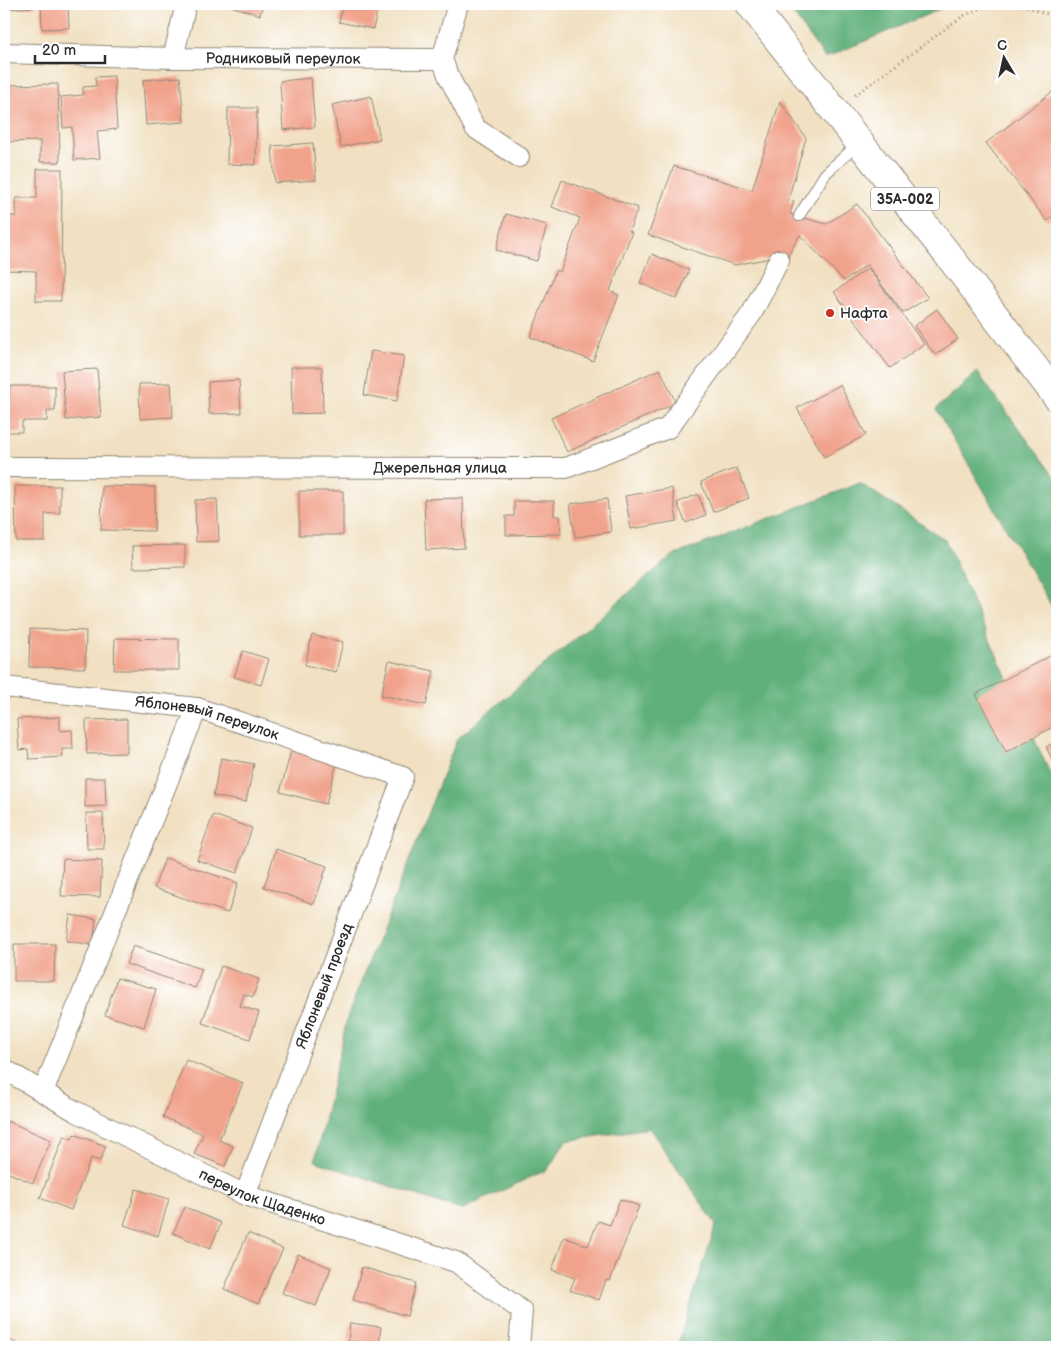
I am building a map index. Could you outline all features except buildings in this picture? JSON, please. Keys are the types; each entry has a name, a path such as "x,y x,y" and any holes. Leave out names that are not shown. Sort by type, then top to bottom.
{"main road":[{"name":"35А-002","path":"750,4 860,142 1057,397"}],"street":[{"path":"173,58 186,4"},
{"path":"458,4 442,59 448,75 475,128 519,157"},
{"name":"Родниковый переулок","path":"4,53 173,58 442,59"},
{"name":"Джерельная улица","path":"4,467 566,468 668,428 752,313 779,260"},
{"name":"Яблоневый переулок","path":"4,687 197,708 403,777"},
{"path":"43,1092 197,708"},
{"name":"Яблоневый проезд","path":"245,1195 403,777"},
{"name":"переулок Щаденко","path":"4,1069 75,1111 245,1195 456,1262 522,1311 519,1347"}],"lane":[{"path":"799,216 826,174 860,142"},
{"path":"4,1346 12,1347"}],"path":[{"path":"834,110 962,16 980,8 999,4 1023,5 1042,13 1057,16"}],"green space":[{"path":"786,4 952,4 825,58"},
{"path":"977,372 1057,480 1057,615 936,409"},
{"path":"860,483 945,540 1057,789 1057,1347 677,1347 716,1224 649,1128 566,1141 548,1169 461,1210 315,1161 348,1015 457,739 672,556"}],"place":[{"name":"Нафта","path":"830,313"}]}
